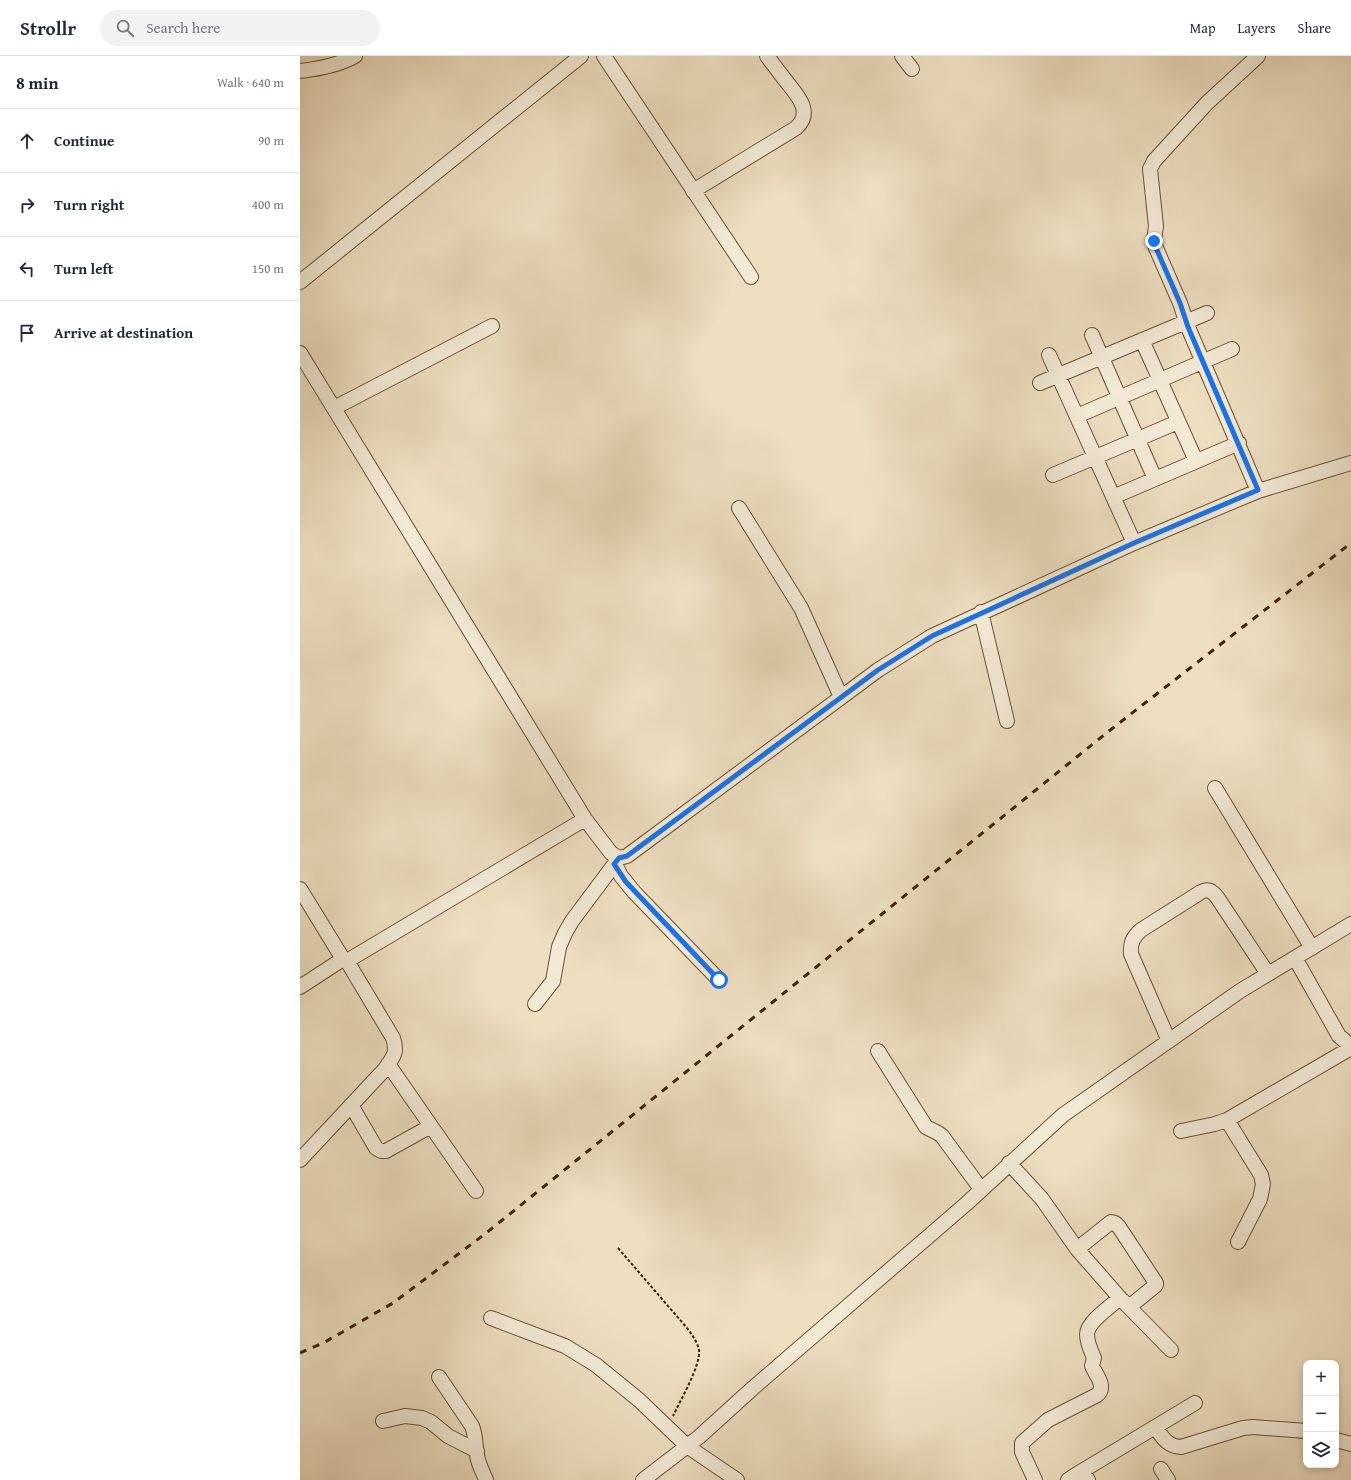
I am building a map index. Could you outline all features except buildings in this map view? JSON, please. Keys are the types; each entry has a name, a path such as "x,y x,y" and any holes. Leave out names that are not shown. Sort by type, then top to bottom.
{"street":[{"path":"300,71 349,60 355,56"},
{"path":"300,282 581,56"},
{"path":"604,56 751,277"},
{"path":"693,191 801,124 804,112 802,102 767,56"},
{"path":"902,56 912,69"},
{"path":"1258,56 1189,122 1154,161 1150,169 1156,226 1154,241 1156,248 1180,303 1203,363 1239,442 1258,490"},
{"path":"1040,383 1207,313"},
{"path":"334,408 492,326"},
{"path":"1092,334 1118,398 1155,479"},
{"path":"1142,340 1196,461"},
{"path":"1077,416 1203,363 1232,349"},
{"path":"300,353 585,819 617,861 621,876 634,892 719,980"},
{"path":"1049,354 1134,543"},
{"path":"1053,475 1178,422"},
{"path":"1113,497 1239,442"},
{"path":"535,1004 553,980 559,947 565,933 572,921 617,861 627,856 878,670 932,636 981,612 1134,543 1258,490 1351,463"},
{"path":"738,508 801,608 841,697"},
{"path":"981,612 1007,721"},
{"path":"1215,788 1312,948"},
{"path":"300,987 585,819"},
{"path":"300,889 393,1038 396,1048 394,1057 300,1160"},
{"path":"1168,1041 1131,954 1131,942 1136,934 1141,930 1201,892 1210,890 1218,897 1268,974"},
{"path":"643,1480 687,1446 981,1189 1063,1115 1240,991 1351,924"},
{"path":"1181,1131 1227,1120 1351,1047 1339,1036 1295,958"},
{"path":"878,1051 926,1127 942,1136 981,1189"},
{"path":"388,1064 476,1191"},
{"path":"351,1105 376,1148 381,1151 386,1151 431,1126"},
{"path":"1227,1120 1261,1175 1264,1184 1260,1199 1238,1242"},
{"path":"1010,1163 1048,1207 1077,1249 1124,1302 1171,1350"},
{"path":"1035,1480 1022,1452 1022,1442 1048,1420 1101,1391 1102,1386 1092,1366 1094,1358 1088,1341 1087,1333 1092,1322 1124,1302 1156,1285 1156,1282 1115,1223 1111,1222 1077,1249"},
{"path":"491,1318 565,1346 596,1365 639,1400 687,1446 737,1480"},
{"path":"439,1377 476,1434 480,1466 486,1480"},
{"path":"1068,1480 1085,1476 1155,1427 1195,1403"},
{"path":"382,1421 405,1416 422,1418 431,1422 448,1436 477,1451"},
{"path":"1155,1427 1166,1442 1174,1446 1182,1447 1243,1428 1253,1427 1303,1430"},
{"path":"1339,1441 1351,1444"}],"path":[{"path":"618,1248 687,1328 696,1340 699,1351 697,1365 667,1428"}],"railway":[{"path":"300,1353 325,1342 393,1303 485,1234 1109,731 1351,543"}],"route":[{"path":"719,980 634,892 621,876 614,864 619,858 624,858 627,856 878,670 932,636 1134,543 1258,490 1239,442 1188,327 1180,303 1154,241"}]}
